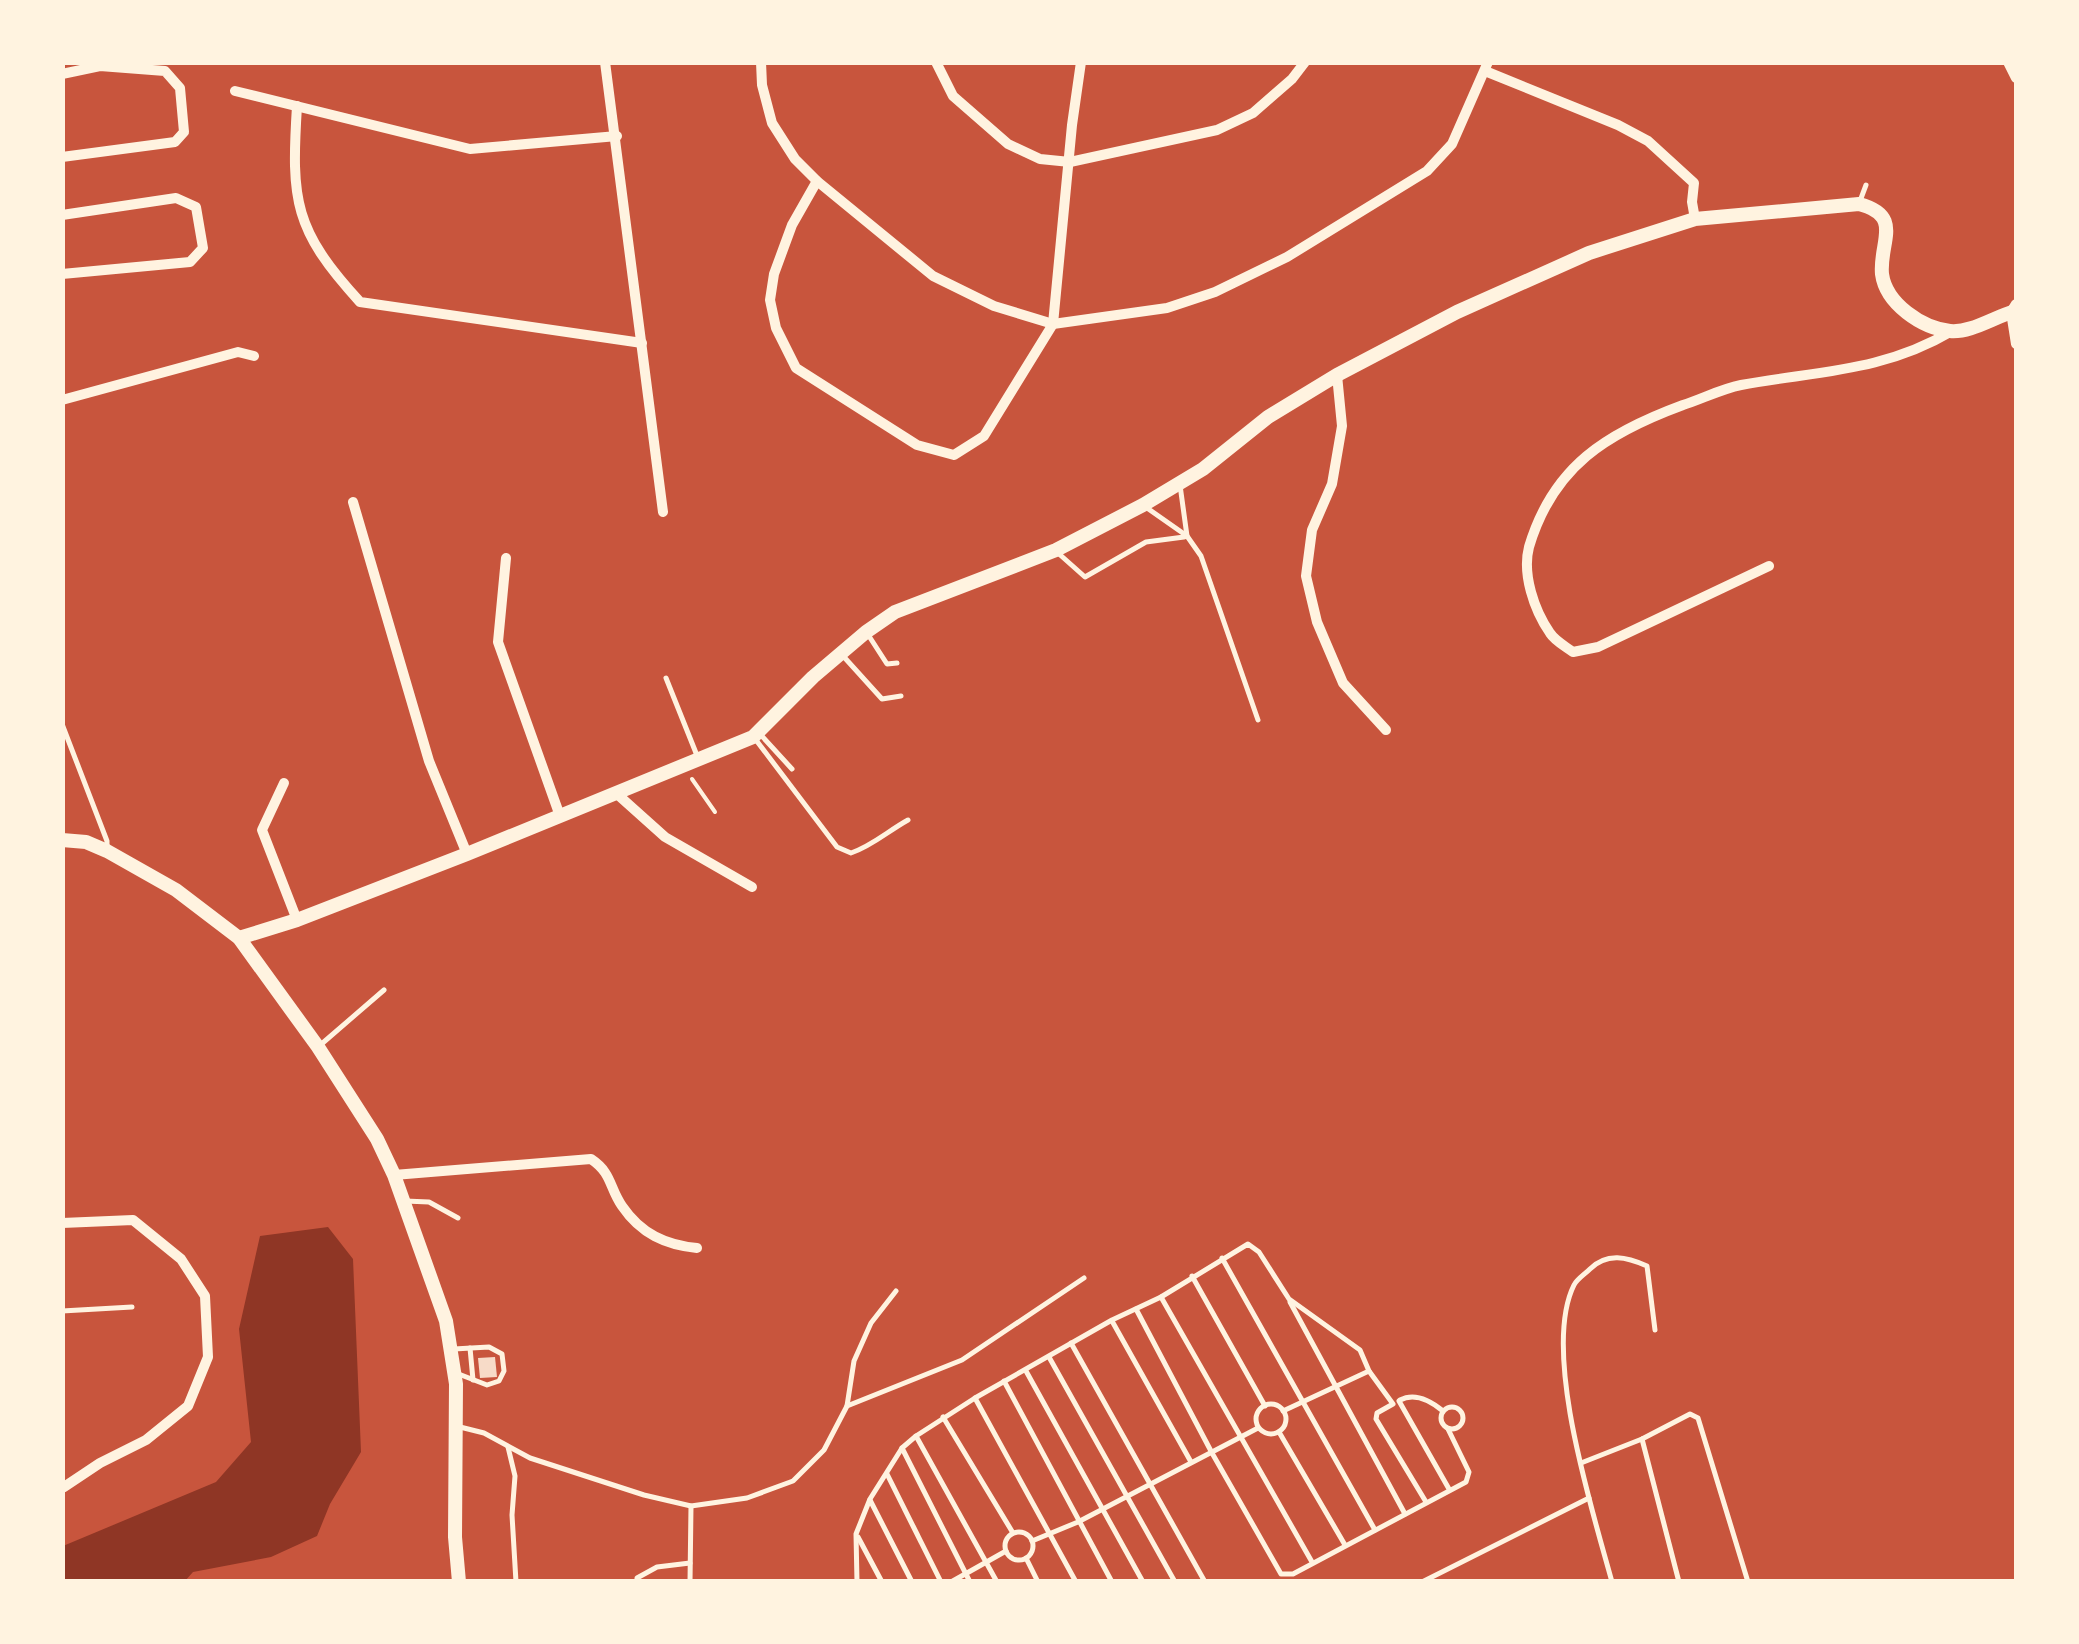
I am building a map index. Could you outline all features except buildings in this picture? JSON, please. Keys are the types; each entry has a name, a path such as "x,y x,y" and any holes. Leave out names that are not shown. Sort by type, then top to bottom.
{"street":[{"path":"604,62 663,512"},
{"path":"762,62 762,85 772,123 795,159 817,180 933,276 994,306 1052,324 1167,308 1214,292 1287,258 1426,171 1452,144 1486,67 1618,124 1648,142 1694,183 1695,219"},
{"path":"936,62 953,96 1008,144 1040,159 1070,162 1217,130 1253,112 1306,62"},
{"path":"817,180 792,226 774,274 770,300 776,328 796,368 916,445 954,455 984,436 1052,324 1081,62"},
{"path":"2008,62 2016,78"},
{"path":"62,74 100,66 164,71 180,88 184,132 175,142 62,157"},
{"path":"235,91 470,149 616,136"},
{"path":"297,106 293,172 304,226 332,271 360,302 642,344"},
{"path":"62,215 176,198 186,200 196,207 202,248 190,262 62,274"},
{"path":"239,938 297,920 468,854 756,735 840,653 895,612 1056,550 1143,505 1204,469 1268,418 1337,375 1457,312 1589,253 1695,219 1859,204 1874,208 1883,217 1887,229 1882,276 1893,296 1912,318 1952,332"},
{"path":"1768,566 1598,647 1573,652 1551,636 1536,607 1524,565 1539,513 1568,472 1631,425 1736,386 1877,364 2015,309 2016,344"},
{"path":"62,400 238,352 254,356"},
{"path":"1337,375 1342,426 1332,484 1312,530 1306,576 1317,622 1343,683 1386,730"},
{"path":"353,502 430,760 468,854"},
{"path":"506,558 498,642 560,816"},
{"path":"284,783 262,834 297,920"},
{"path":"616,794 664,837 752,888"},
{"path":"62,840 86,842 107,851 176,890 239,938 378,1139 446,1321 454,1372 459,1582"},
{"path":"394,1175 591,1159 604,1168 622,1206 648,1233 668,1246 697,1248"},
{"path":"62,1223 133,1220 181,1258 205,1296 208,1358 188,1406 146,1440 64,1487"}],"lane":[{"path":"1859,204 1866,185"},
{"path":"1180,483 1187,536"},
{"path":"1143,505 1187,536 1200,556 1258,720"},
{"path":"1056,550 1085,577 1146,542 1187,536"},
{"path":"866,632 887,664 897,664"},
{"path":"840,653 882,699 901,696"},
{"path":"666,678 699,761"},
{"path":"62,724 107,841 107,851"},
{"path":"756,735 792,769"},
{"path":"756,735 837,847 851,853 870,846 908,820"},
{"path":"318,1047 384,990"},
{"path":"403,1201 430,1202 458,1218"},
{"path":"857,1582 856,1534 870,1499 902,1448 942,1417 1112,1320 1160,1298 1248,1244 1259,1252 1289,1299 1405,1514"},
{"path":"1612,1582 1581,1463 1562,1340 1574,1283 1597,1262 1625,1256 1647,1266 1655,1330"},
{"path":"1222,1258 1376,1530"},
{"path":"1192,1276 1264,1406"},
{"path":"847,1406 962,1360 1084,1278"},
{"path":"456,1426 484,1433 530,1458 690,1506 747,1498 793,1481 824,1450 847,1406 854,1362 871,1323 896,1291"},
{"path":"1160,1298 1312,1562"},
{"path":"1289,1299 1354,1344 1369,1371 1396,1402 1450,1490"},
{"path":"62,1311 132,1307"},
{"path":"1136,1309 1281,1574 1293,1574 1466,1482 1468,1472 1441,1421 1444,1411"},
{"path":"1112,1320 1190,1462"},
{"path":"1071,1343 1205,1582"},
{"path":"470,1348 473,1380"},
{"path":"450,1349 489,1348 502,1354 504,1370 499,1381 487,1385 454,1372"},
{"path":"1049,1357 1175,1582"},
{"path":"1026,1371 1143,1582"},
{"path":"1264,1406 1274,1405 1283,1410 1369,1371"},
{"path":"1004,1381 1112,1582"},
{"path":"1426,1502 1376,1413 1406,1397 1419,1398 1444,1411 1457,1408 1463,1417 1459,1428 1448,1429"},
{"path":"975,1398 1076,1582"},
{"path":"1264,1406 1256,1418 1258,1428 1265,1434 1279,1432 1285,1424 1283,1410"},
{"path":"1581,1463 1642,1439 1690,1414 1698,1418 1748,1582"},
{"path":"942,1417 1014,1533"},
{"path":"1032,1542 1127,1498 1258,1428"},
{"path":"1279,1432 1345,1545"},
{"path":"916,1436 997,1582"},
{"path":"1642,1439 1678,1582"},
{"path":"508,1446 515,1476 512,1515 516,1582"},
{"path":"902,1448 968,1578"},
{"path":"886,1474 941,1582"},
{"path":"1422,1582 1589,1498"},
{"path":"870,1499 912,1582"},
{"path":"690,1506 690,1582"},
{"path":"1024,1532 1032,1542 1032,1551 1026,1558 1012,1558 1006,1551 1006,1541 1014,1533 1024,1532"},
{"path":"856,1534 882,1582"},
{"path":"950,1582 968,1578 1006,1551"},
{"path":"1026,1558 1038,1582"},
{"path":"637,1582 637,1578 656,1567 690,1564"}],"path":[{"path":"684,767 715,812"}],"shaded area":[{"path":"328,1227 353,1259 361,1452 330,1504 317,1536 271,1557 193,1572 185,1581 63,1581 63,1546 216,1482 251,1442 239,1329 260,1236"}]}
